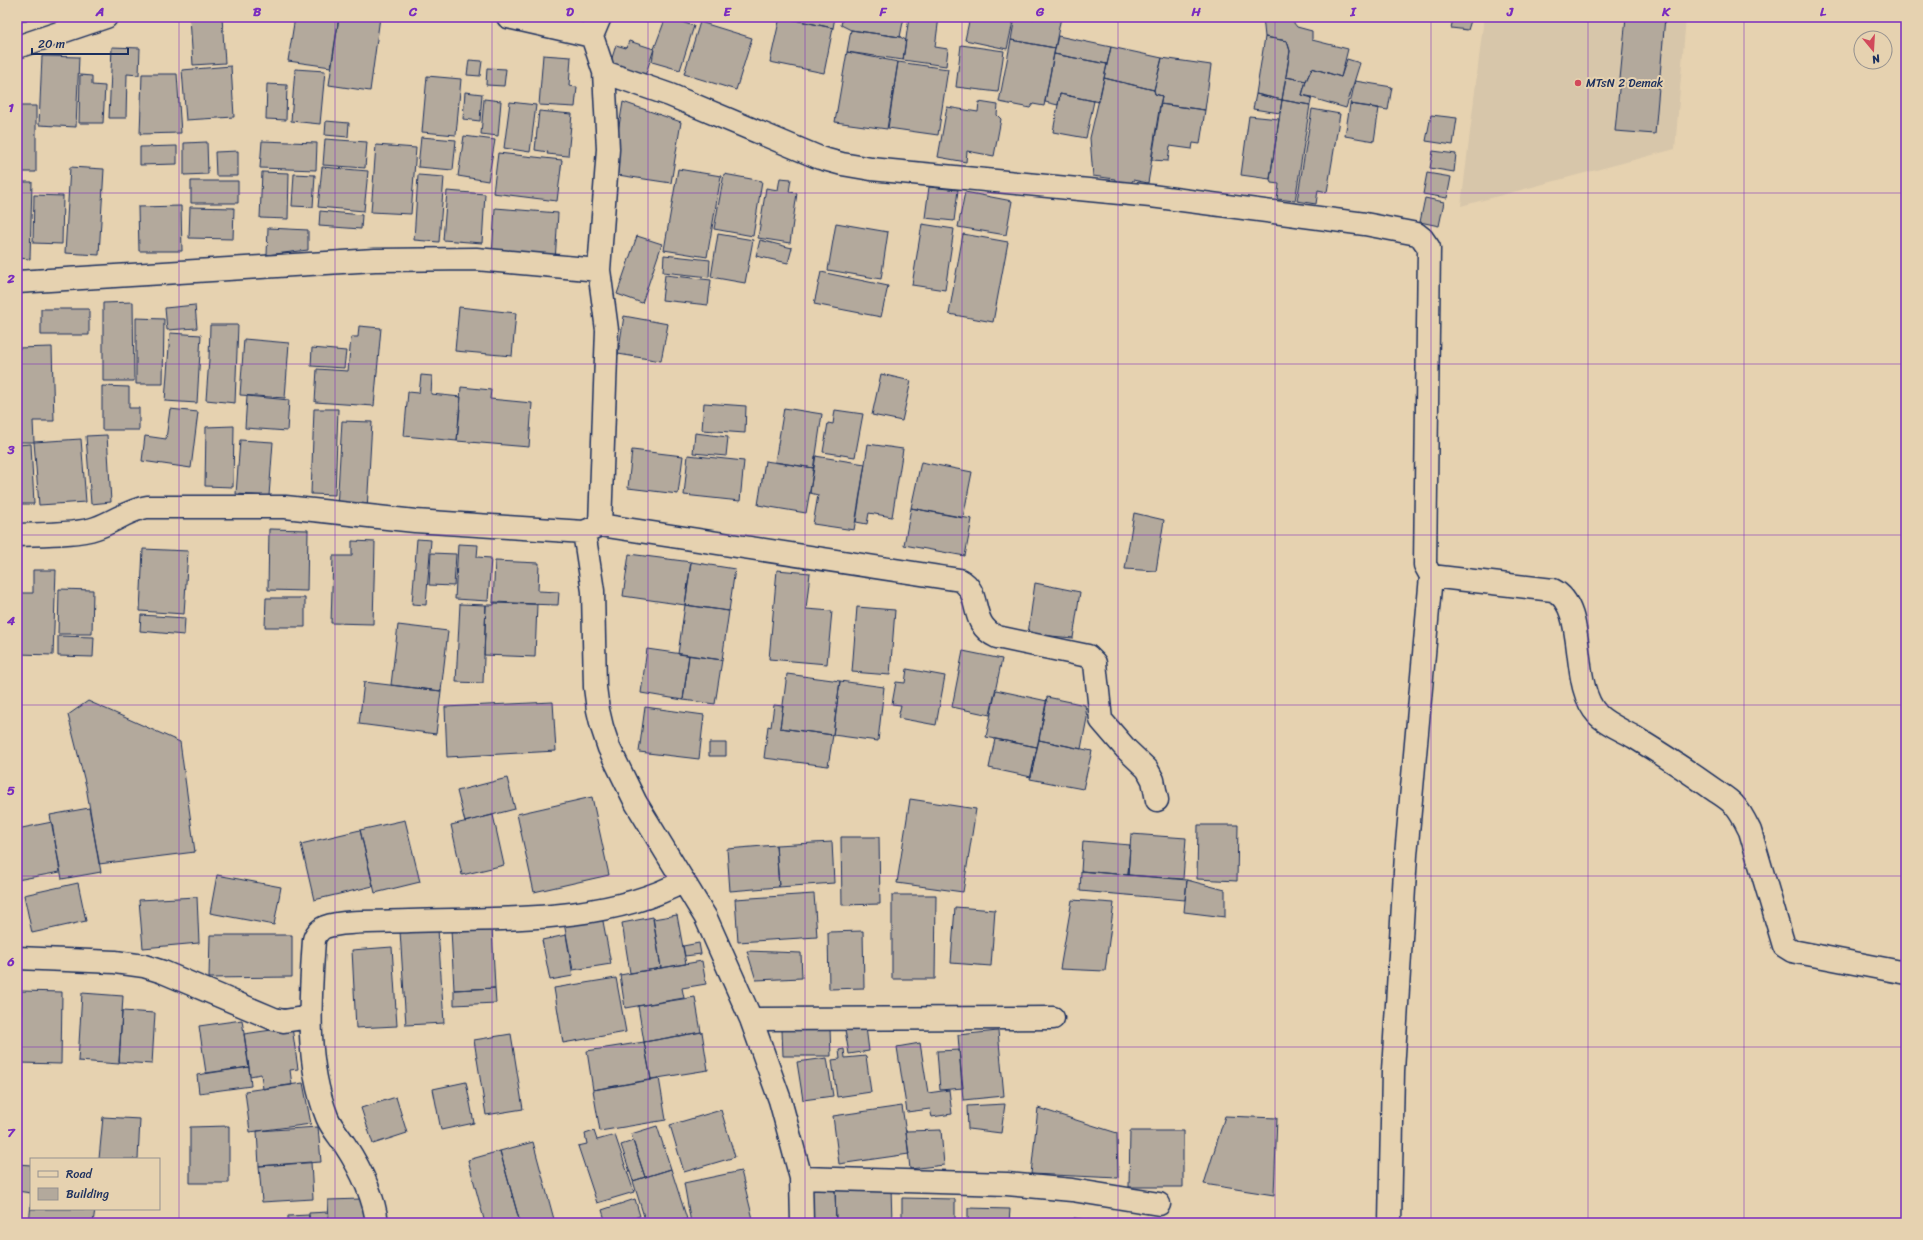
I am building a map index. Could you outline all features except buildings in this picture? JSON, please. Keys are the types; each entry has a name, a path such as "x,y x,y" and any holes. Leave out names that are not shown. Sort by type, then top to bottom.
{"street":[{"path":"17,47 106,17"},
{"path":"508,17 596,27 604,72 608,149 599,270 607,330 592,529 595,687 598,710 609,748 636,803 706,918 751,1019 780,1100 801,1178 802,1223"},
{"path":"604,72 670,95 820,158 842,164 890,172 1150,196 1365,224 1417,234 1429,248 1425,565 1431,576 1406,862 1393,1072 1390,1223"},
{"path":"17,282 375,260 476,259 599,270"},
{"path":"17,535 85,531 97,528 137,509 169,507 285,507 415,521 592,529 960,580 971,589 978,619 990,633 1088,656 1095,663 1101,720 1126,749 1147,769 1153,780 1157,800"},
{"path":"1431,576 1553,590 1558,592 1568,604 1573,619 1577,655 1582,679 1587,696 1597,714 1674,761 1734,805 1744,819 1750,831 1784,946 1792,951 1906,973"},
{"path":"377,1223 372,1200 358,1167 330,1124 325,1112 316,1077 310,1017 314,940 318,933 326,927 362,922 548,917 630,902 667,891 684,881"},
{"path":"17,958 115,962 144,966 164,972 274,1019 284,1021 310,1017"},
{"path":"751,1019 1053,1018"},
{"path":"801,1178 1007,1184 1072,1190 1159,1204"}],"shaded area":[{"name":"MTsN 2 Demak","path":"1484,17 1686,17 1675,149 1461,206"}],"place":[{"name":"MTsN 2 Demak","path":"1578,83"}]}
